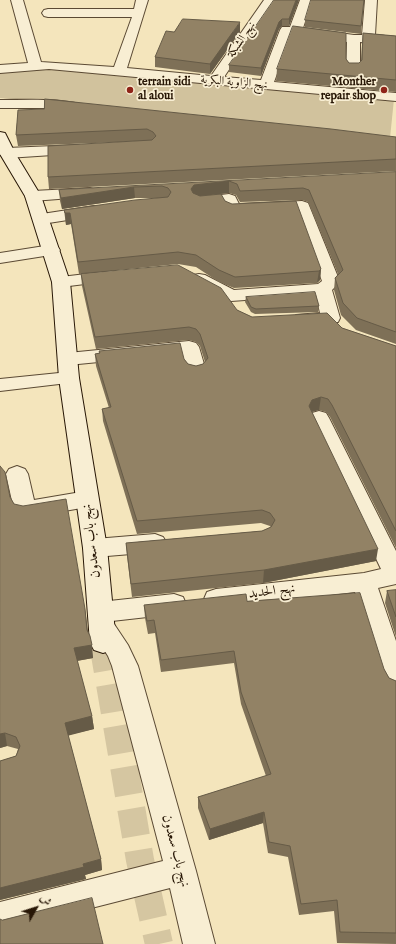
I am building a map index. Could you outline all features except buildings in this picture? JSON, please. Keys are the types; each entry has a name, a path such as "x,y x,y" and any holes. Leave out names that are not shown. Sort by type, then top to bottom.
{"street":[{"path":"17,0 36,66"},
{"path":"69,13 71,0"},
{"path":"119,72 142,0"},
{"name":"نهج الشبكة","path":"214,81 270,0"},
{"path":"295,32 306,0"},
{"path":"368,38 371,0"},
{"path":"48,13 139,13"},
{"path":"266,86 286,30 354,39 368,38 396,41"},
{"path":"353,70 354,39"},
{"name":"نهج الزاوية البكرية","path":"0,69 49,65 396,97"},
{"path":"0,104 44,104 91,109"},
{"path":"4,144 92,149"},
{"name":"نهج باب سعدون","path":"4,144 33,196 42,219 61,282 68,368 95,548 102,627 119,652 125,666 181,871 199,944"},
{"path":"208,186 231,184"},
{"path":"33,196 105,192"},
{"path":"182,202 229,200 232,209 302,206 331,282 323,289 235,303 184,270"},
{"path":"42,219 112,209"},
{"path":"0,258 51,250"},
{"path":"61,282 131,274"},
{"path":"284,320 336,324 323,289"},
{"path":"0,385 68,368 189,347 196,371"},
{"path":"319,418 396,575"},
{"path":"17,474 25,510 87,499"},
{"path":"95,548 174,541"},
{"name":"نهج الحديد","path":"102,627 364,582 396,575"},
{"path":"364,582 396,681"},
{"path":"5,915 181,871"}],"shaded area":[{"path":"45,67 394,99 390,138 0,98 0,70"}],"tunnel":[{"path":"103,643 140,860 159,944"}],"place":[{"name":"terrain sidi al aloui","path":"130,90"},
{"name":"Monther repair shop","path":"384,90"}]}
